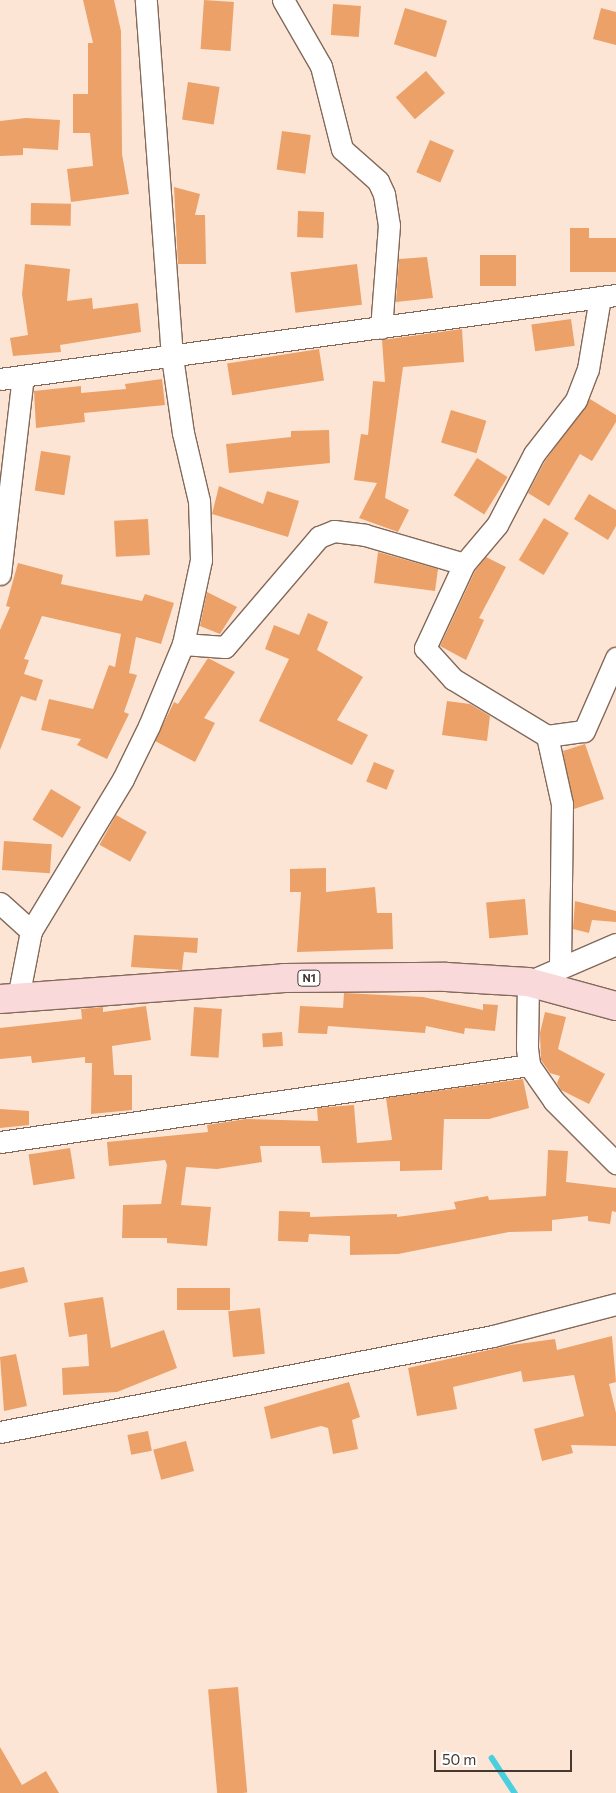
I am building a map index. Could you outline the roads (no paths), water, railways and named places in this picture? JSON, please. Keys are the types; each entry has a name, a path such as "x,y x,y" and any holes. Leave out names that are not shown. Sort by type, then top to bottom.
{"main road":[{"name":"N1","path":"9,998 284,978 446,976 528,982 616,1006"}],"street":[{"path":"9,998 31,931 123,779 183,644 201,560 202,532 172,357 146,0"},
{"path":"283,0 321,66 342,148 378,181 384,194 389,225 380,328"},
{"path":"0,379 608,296 588,369 576,400 534,454 497,525 464,564 424,648 453,679 547,736 584,731 616,658"},
{"path":"0,574 23,376"},
{"path":"183,644 225,647 319,537 334,531 365,535 464,564"},
{"path":"547,736 562,804 560,966"},
{"path":"0,903 31,931"},
{"path":"616,944 560,966 528,982 529,1065 554,1101 616,1163"},
{"path":"0,1142 529,1065"},
{"path":"0,1432 492,1336 616,1304"}],"waterway":[{"path":"492,1758 515,1793"}]}
